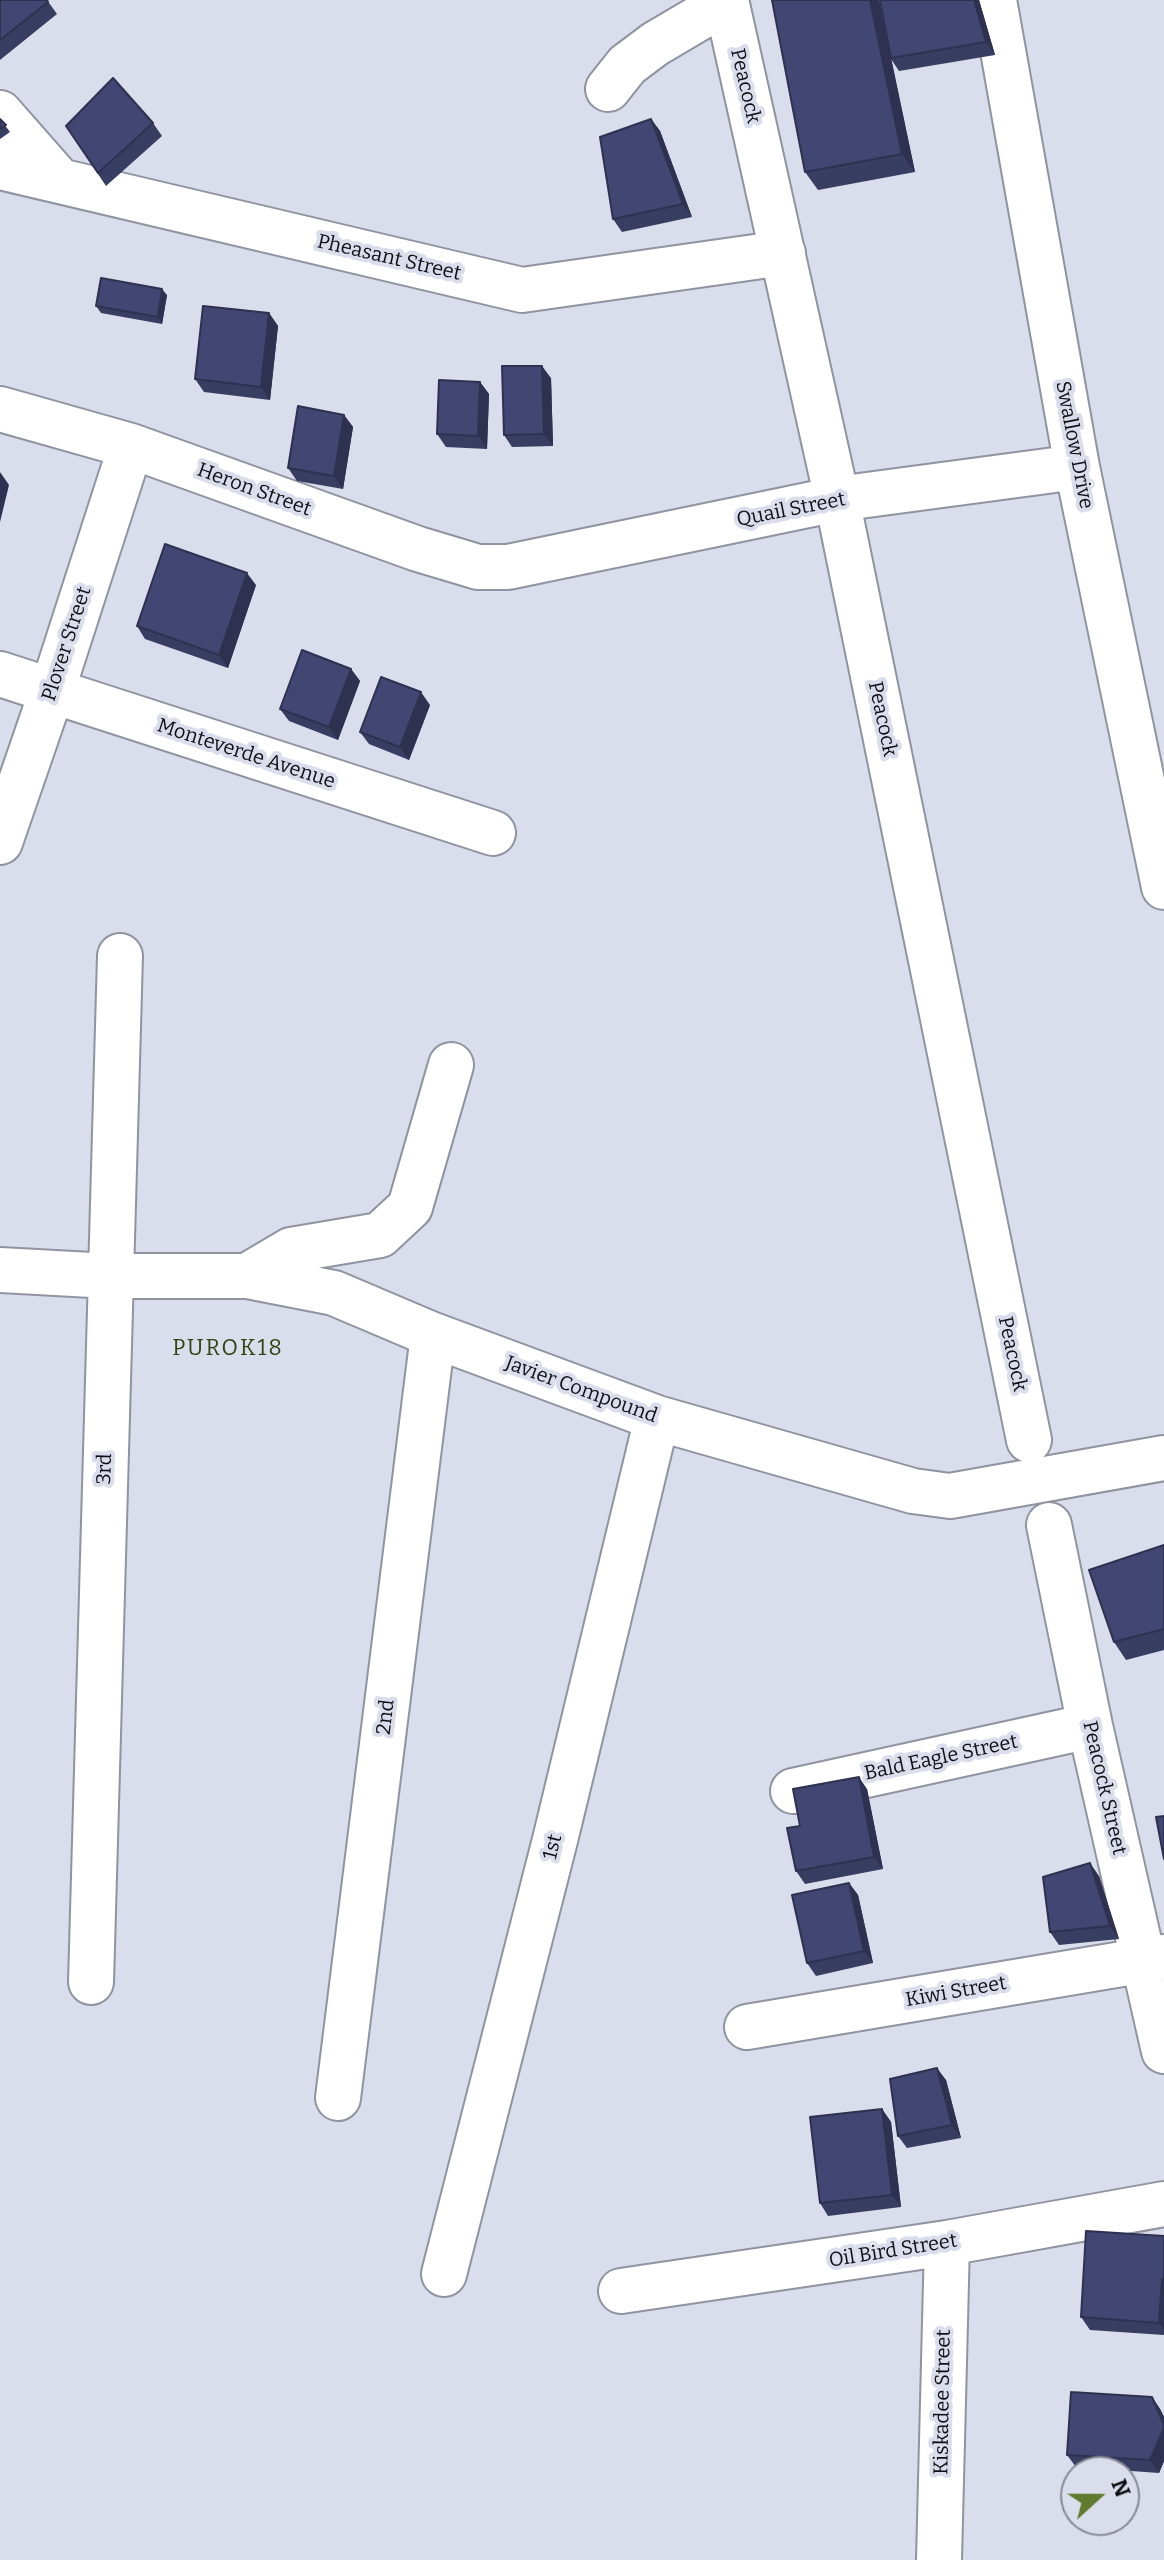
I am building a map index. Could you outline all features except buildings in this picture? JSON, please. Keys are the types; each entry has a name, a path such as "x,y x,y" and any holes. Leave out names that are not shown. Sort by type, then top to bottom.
{"street":[{"name":"Swallow Drive","path":"994,0 1077,467 1164,887"},
{"path":"608,89 627,65 655,44 726,1"},
{"name":"Peacock","path":"726,1 837,499 1029,1440"},
{"path":"0,113 58,179"},
{"name":"Pheasant Street","path":"0,167 522,290 783,253"},
{"name":"Heron Street","path":"0,409 131,446 418,549 478,567 508,567"},
{"name":"Plover Street","path":"0,842 131,446"},
{"name":"Quail Street","path":"508,567 837,499 1077,467"},
{"name":"Monteverde Avenue","path":"0,674 493,833"},
{"name":"3rd","path":"91,1982 120,956"},
{"path":"247,1276 291,1250 380,1235 410,1207 451,1065"},
{"name":"Javier Compound","path":"0,1270 110,1276 247,1276 334,1293 433,1335 657,1418 913,1491 950,1496 1164,1458"},
{"name":"2nd","path":"338,2098 433,1335"},
{"name":"1st","path":"444,2274 556,1836 657,1418"},
{"name":"Peacock Street","path":"1049,1525 1090,1726 1154,1958 1164,2051"},
{"name":"Bald Eagle Street","path":"793,1791 1090,1726"},
{"name":"Kiwi Street","path":"747,2027 1154,1958"},
{"name":"Oil Bird Street","path":"621,2291 947,2243 1164,2204"},
{"name":"Kiskadee Street","path":"939,2560 947,2243"}],"district":[{"name":"PUROK18","path":"228,1349"}]}
